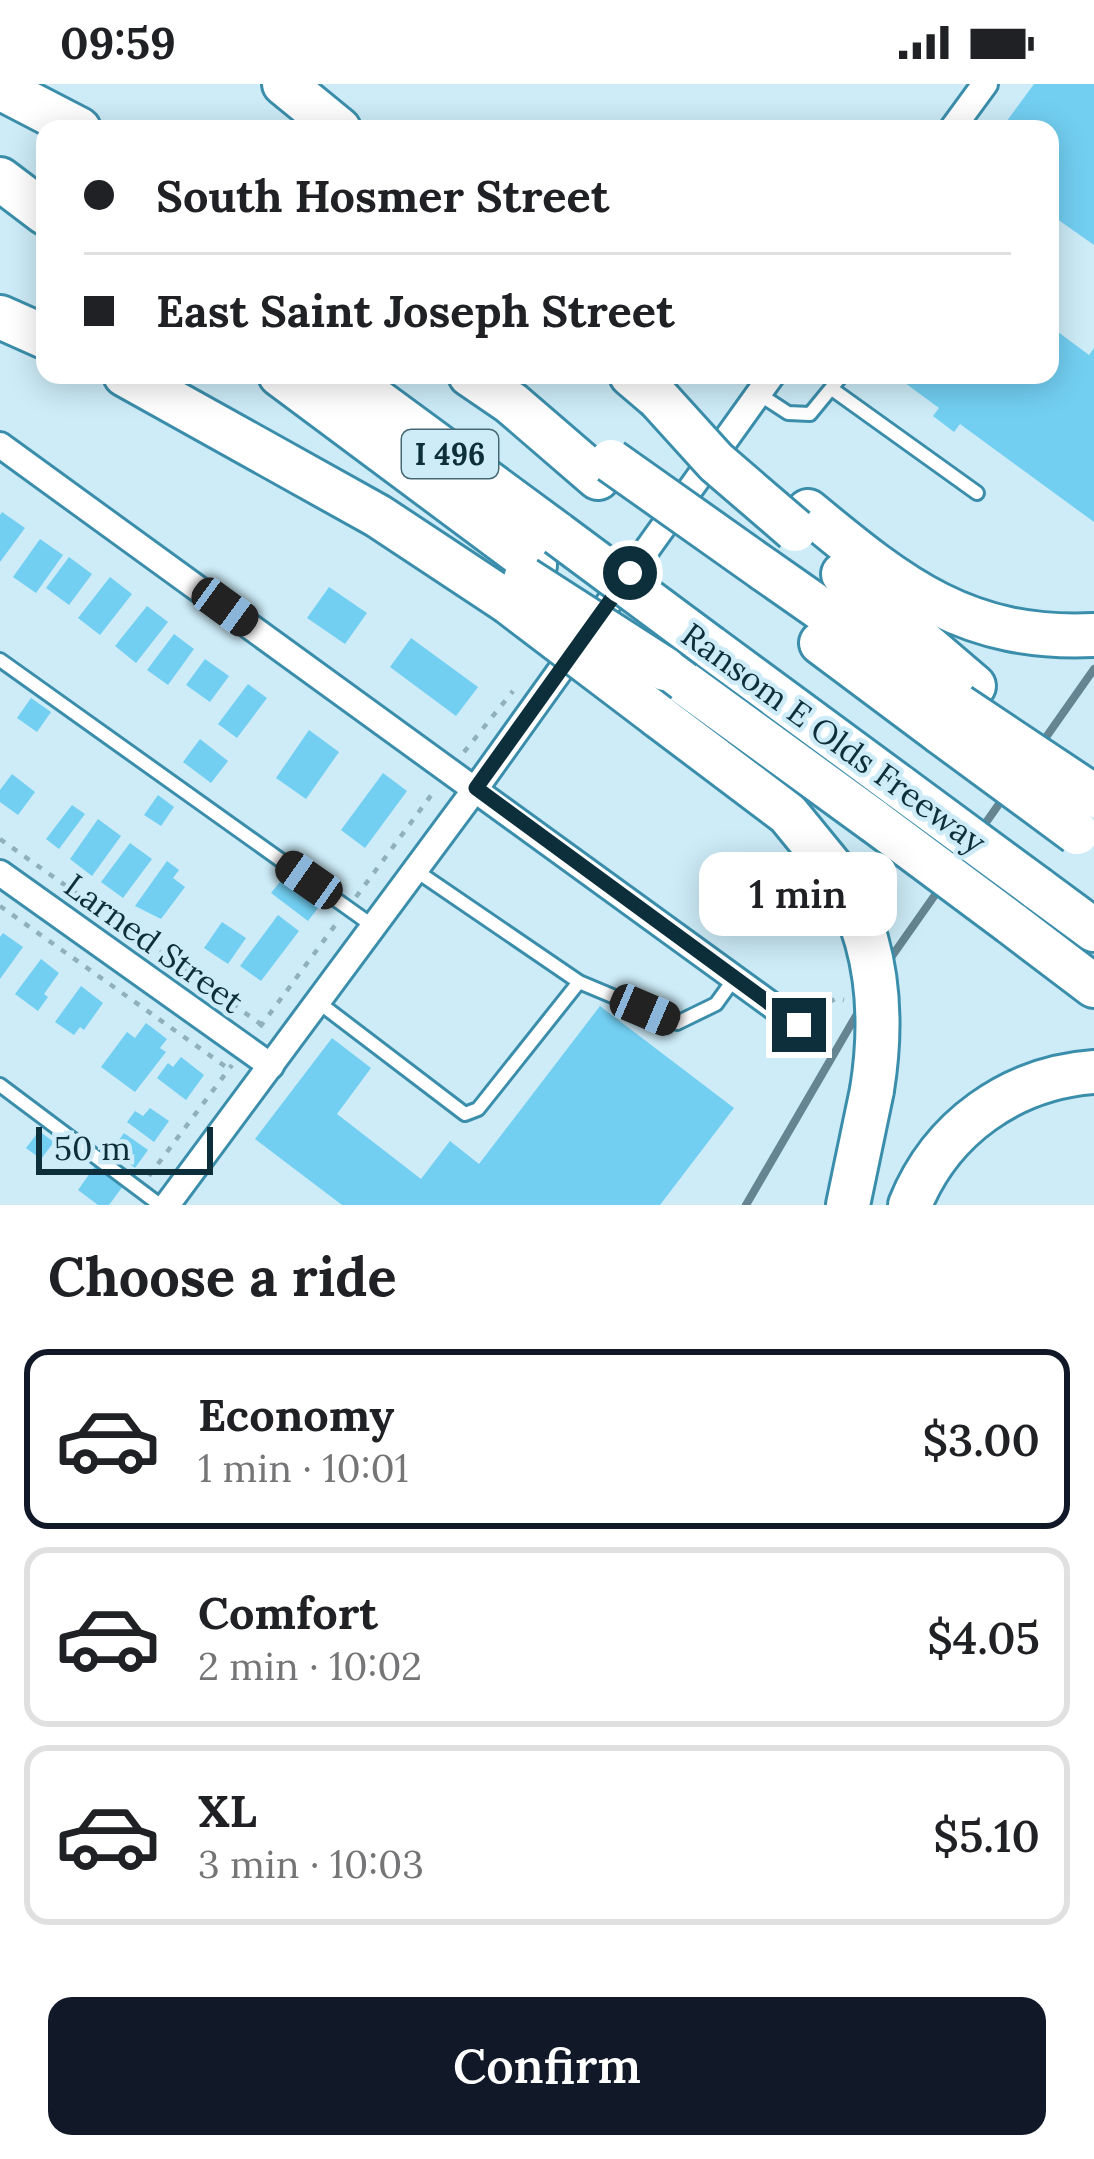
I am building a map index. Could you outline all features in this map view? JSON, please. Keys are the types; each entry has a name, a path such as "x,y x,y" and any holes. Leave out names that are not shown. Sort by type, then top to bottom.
{"highway":[{"path":"284,84 328,120"},
{"path":"2,89 62,120"},
{"path":"0,175 36,190"},
{"path":"0,175 36,205"},
{"path":"0,317 36,333"},
{"path":"140,384 378,516 532,570"},
{"path":"160,384 205,400 340,464 532,570"},
{"path":"292,384 532,570 669,689 788,814 837,874 854,907 875,974 878,1032 872,1090 848,1205"},
{"name":"Ransom E Olds Freeway","path":"351,384 532,570 710,646 1094,930"},
{"name":"Ransom E Olds Freeway","path":"483,384 758,580 958,708 1088,824"},
{"path":"644,387 716,462 904,587 963,616 1016,631 1094,635"},
{"path":"802,521 958,708 1094,783"},
{"path":"669,689 874,821 1094,986"},
{"path":"910,1205 939,1153 985,1109 1032,1085 1094,1072"}],"street":[{"path":"959,120 985,84"},
{"path":"164,1205 476,788 766,384"},
{"path":"0,445 799,1025"},
{"name":"Larned Street","path":"0,873 271,1066"}],"lane":[{"path":"766,384 788,412 800,415 810,414 835,384"},
{"path":"832,388 977,494"},
{"path":"0,660 374,926"},
{"path":"415,870 580,982 677,1023 716,1004 735,978"},
{"path":"318,1002 465,1114 478,1109 580,982"},
{"path":"0,1085 164,1205"}],"path":[{"path":"0,839 262,1025"},
{"path":"0,906 229,1069"},
{"path":"799,1025 821,1004 838,998 850,1001"}],"building":[{"path":"1034,84 1094,84 1094,245 1059,220 1059,120 1008,120"},
{"path":"1059,333 1089,355 1094,348 1094,522 960,424 954,432 933,416 939,408 906,384 1059,384"},
{"path":"0,515 25,528 0,562"},
{"path":"40,539 63,555 36,593 13,577"},
{"path":"69,557 92,574 69,605 46,588"},
{"path":"110,577 132,594 100,635 78,618"},
{"path":"329,587 367,613 345,644 307,618"},
{"path":"147,606 168,622 136,663 115,646"},
{"path":"174,634 194,649 168,685 147,670"},
{"path":"411,638 478,687 456,716 390,667"},
{"path":"205,659 229,676 210,702 186,685"},
{"path":"248,684 267,698 237,738 218,724"},
{"path":"31,698 51,712 37,732 17,718"},
{"path":"309,730 339,752 306,799 276,778"},
{"path":"200,739 228,761 211,783 183,762"},
{"path":"383,773 407,791 365,848 341,830"},
{"path":"12,774 35,792 18,815 0,802 0,790"},
{"path":"158,795 174,807 161,826 144,815"},
{"path":"72,805 85,814 59,849 46,839"},
{"path":"98,819 121,836 92,876 70,859"},
{"path":"130,843 152,859 123,898 101,882"},
{"path":"167,861 179,870 173,878 185,887 161,919 135,906"},
{"path":"287,873 324,900 308,921 271,893"},
{"path":"278,915 299,931 261,981 240,966"},
{"path":"222,922 246,938 228,964 204,948"},
{"path":"3,933 23,947 0,979 0,937"},
{"path":"41,959 59,973 38,1011 15,994"},
{"path":"81,986 103,1003 84,1030 80,1027 74,1035 55,1022"},
{"path":"600,1006 734,1108 660,1205 342,1205 255,1139 332,1038 371,1068 337,1114 421,1179 450,1141 479,1164"},
{"path":"146,1023 167,1039 160,1048 166,1052 135,1092 101,1067 127,1032 135,1038"},
{"path":"181,1057 204,1075 186,1100 157,1078 168,1063 173,1067"},
{"path":"150,1108 169,1121 154,1142 127,1122 135,1111 143,1116"},
{"path":"39,1131 54,1142 41,1159 26,1148"},
{"path":"124,1133 148,1150 135,1168 112,1150"},
{"path":"95,1166 123,1186 109,1205 98,1205 78,1190"}],"railway":[{"path":"746,1205 885,966 1094,669"}],"route":[{"path":"630,573 476,788 799,1025"}]}
